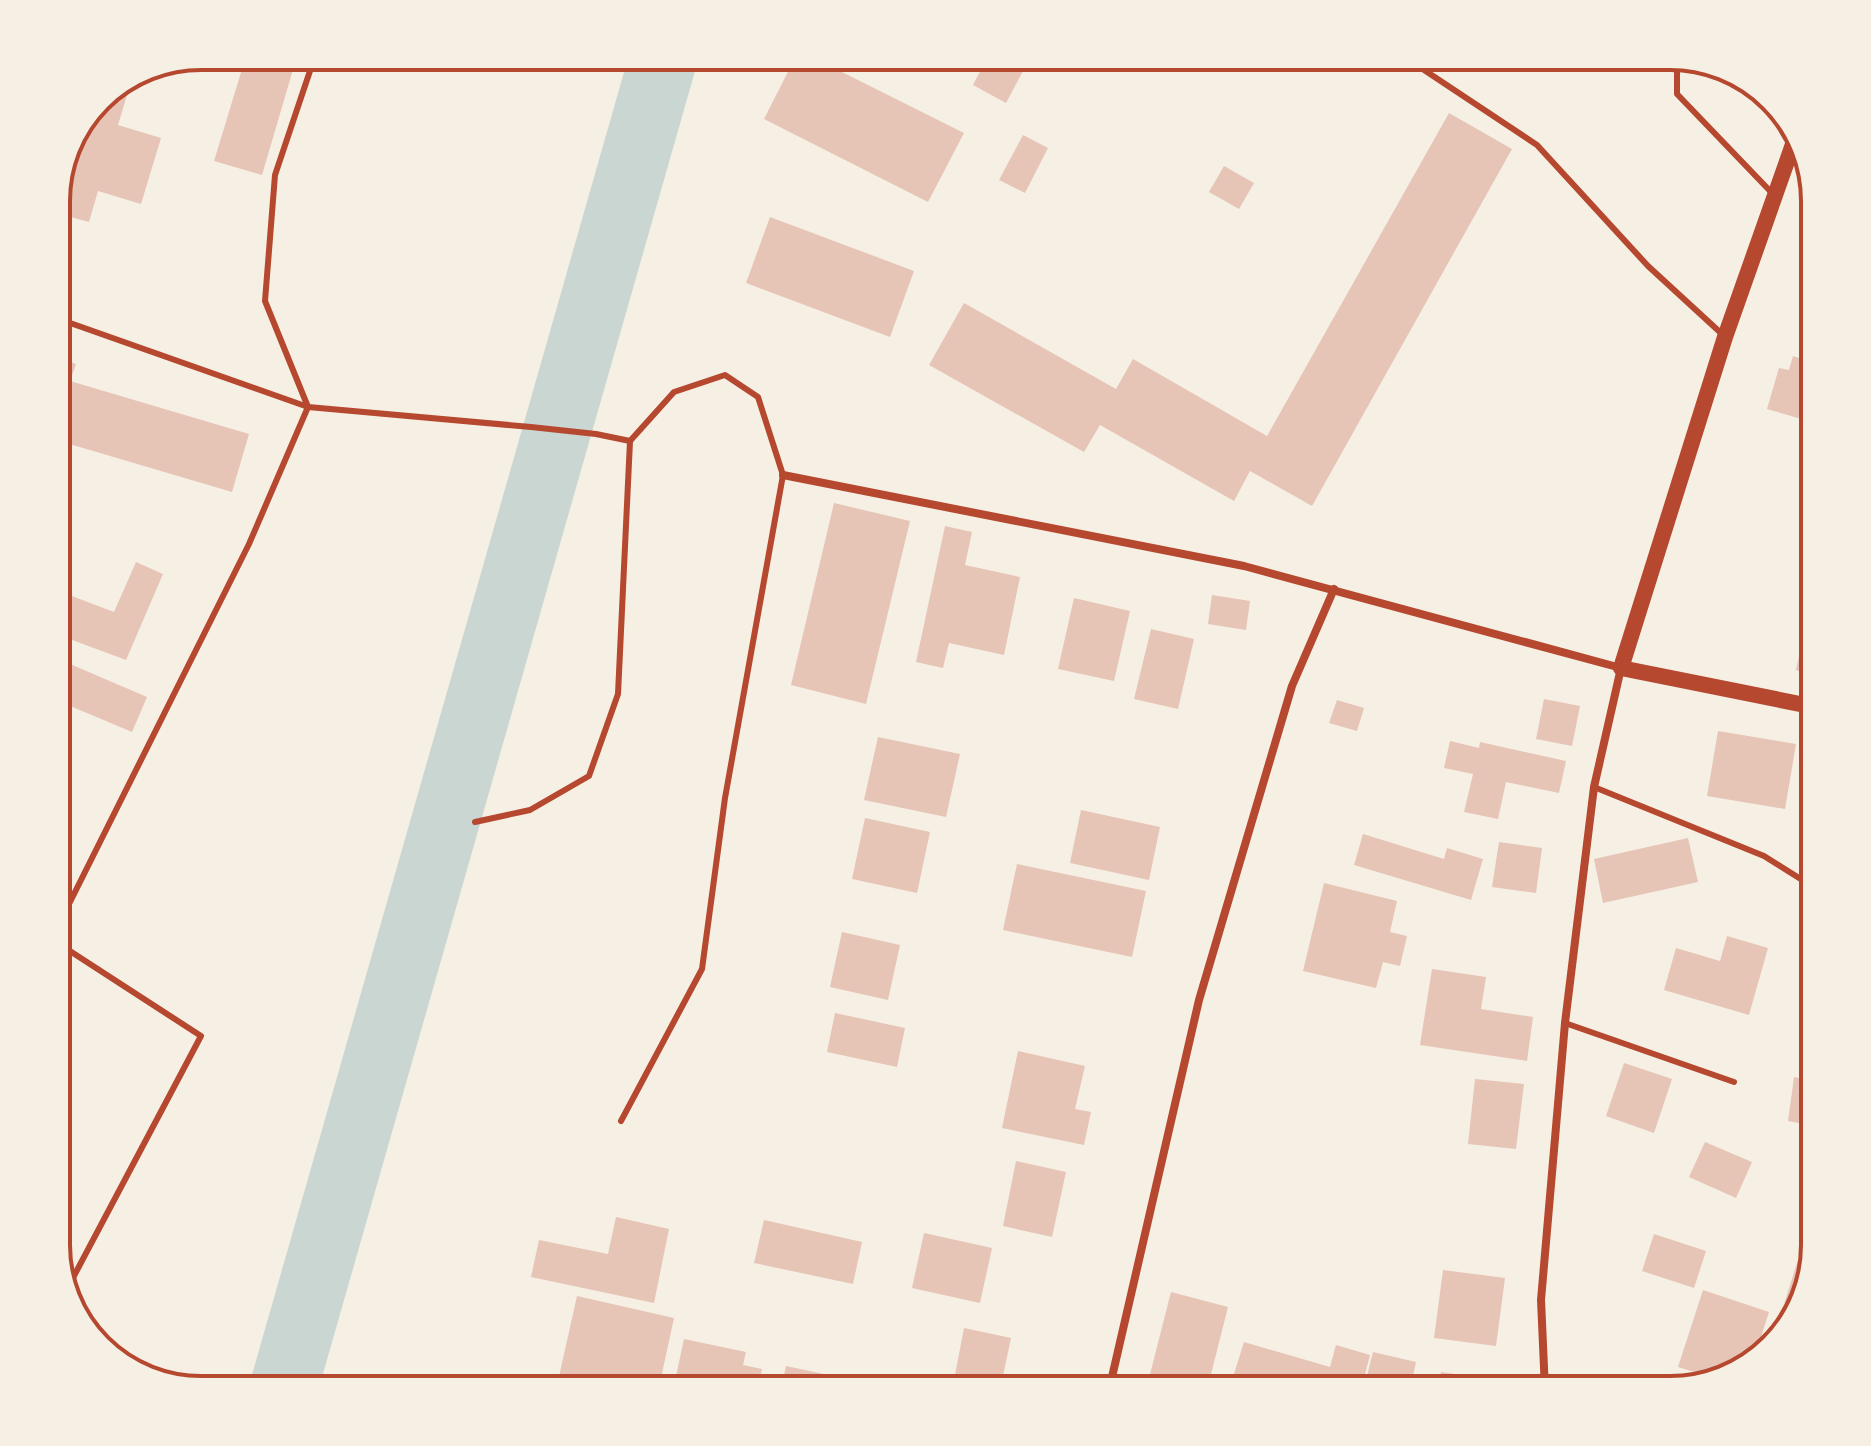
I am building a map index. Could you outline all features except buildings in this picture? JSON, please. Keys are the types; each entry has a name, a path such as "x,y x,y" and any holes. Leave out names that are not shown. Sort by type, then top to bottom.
{"main road":[{"path":"1791,150 1725,337 1621,668 1801,704"}],"street":[{"path":"783,475 1244,566 1621,668 1594,787 1565,1023 1541,1300 1544,1376"},
{"path":"1112,1376 1199,1000 1292,686 1334,589"}],"lane":[{"path":"70,902 249,544 308,407 265,301 275,175 310,70"},
{"path":"1424,70 1537,145 1648,266 1725,337"},
{"path":"1677,71 1677,94 1775,195"},
{"path":"70,323 308,407 531,427 630,441"},
{"path":"475,822 530,810 589,776 618,694 630,441 674,392 725,375 758,397 783,475 725,798 702,969 621,1121"},
{"path":"1594,787 1764,856 1801,879"},
{"path":"70,951 201,1036 74,1277"},
{"path":"1565,1023 1734,1082"}],"waterway":[{"path":"287,1376 660,70"}]}
